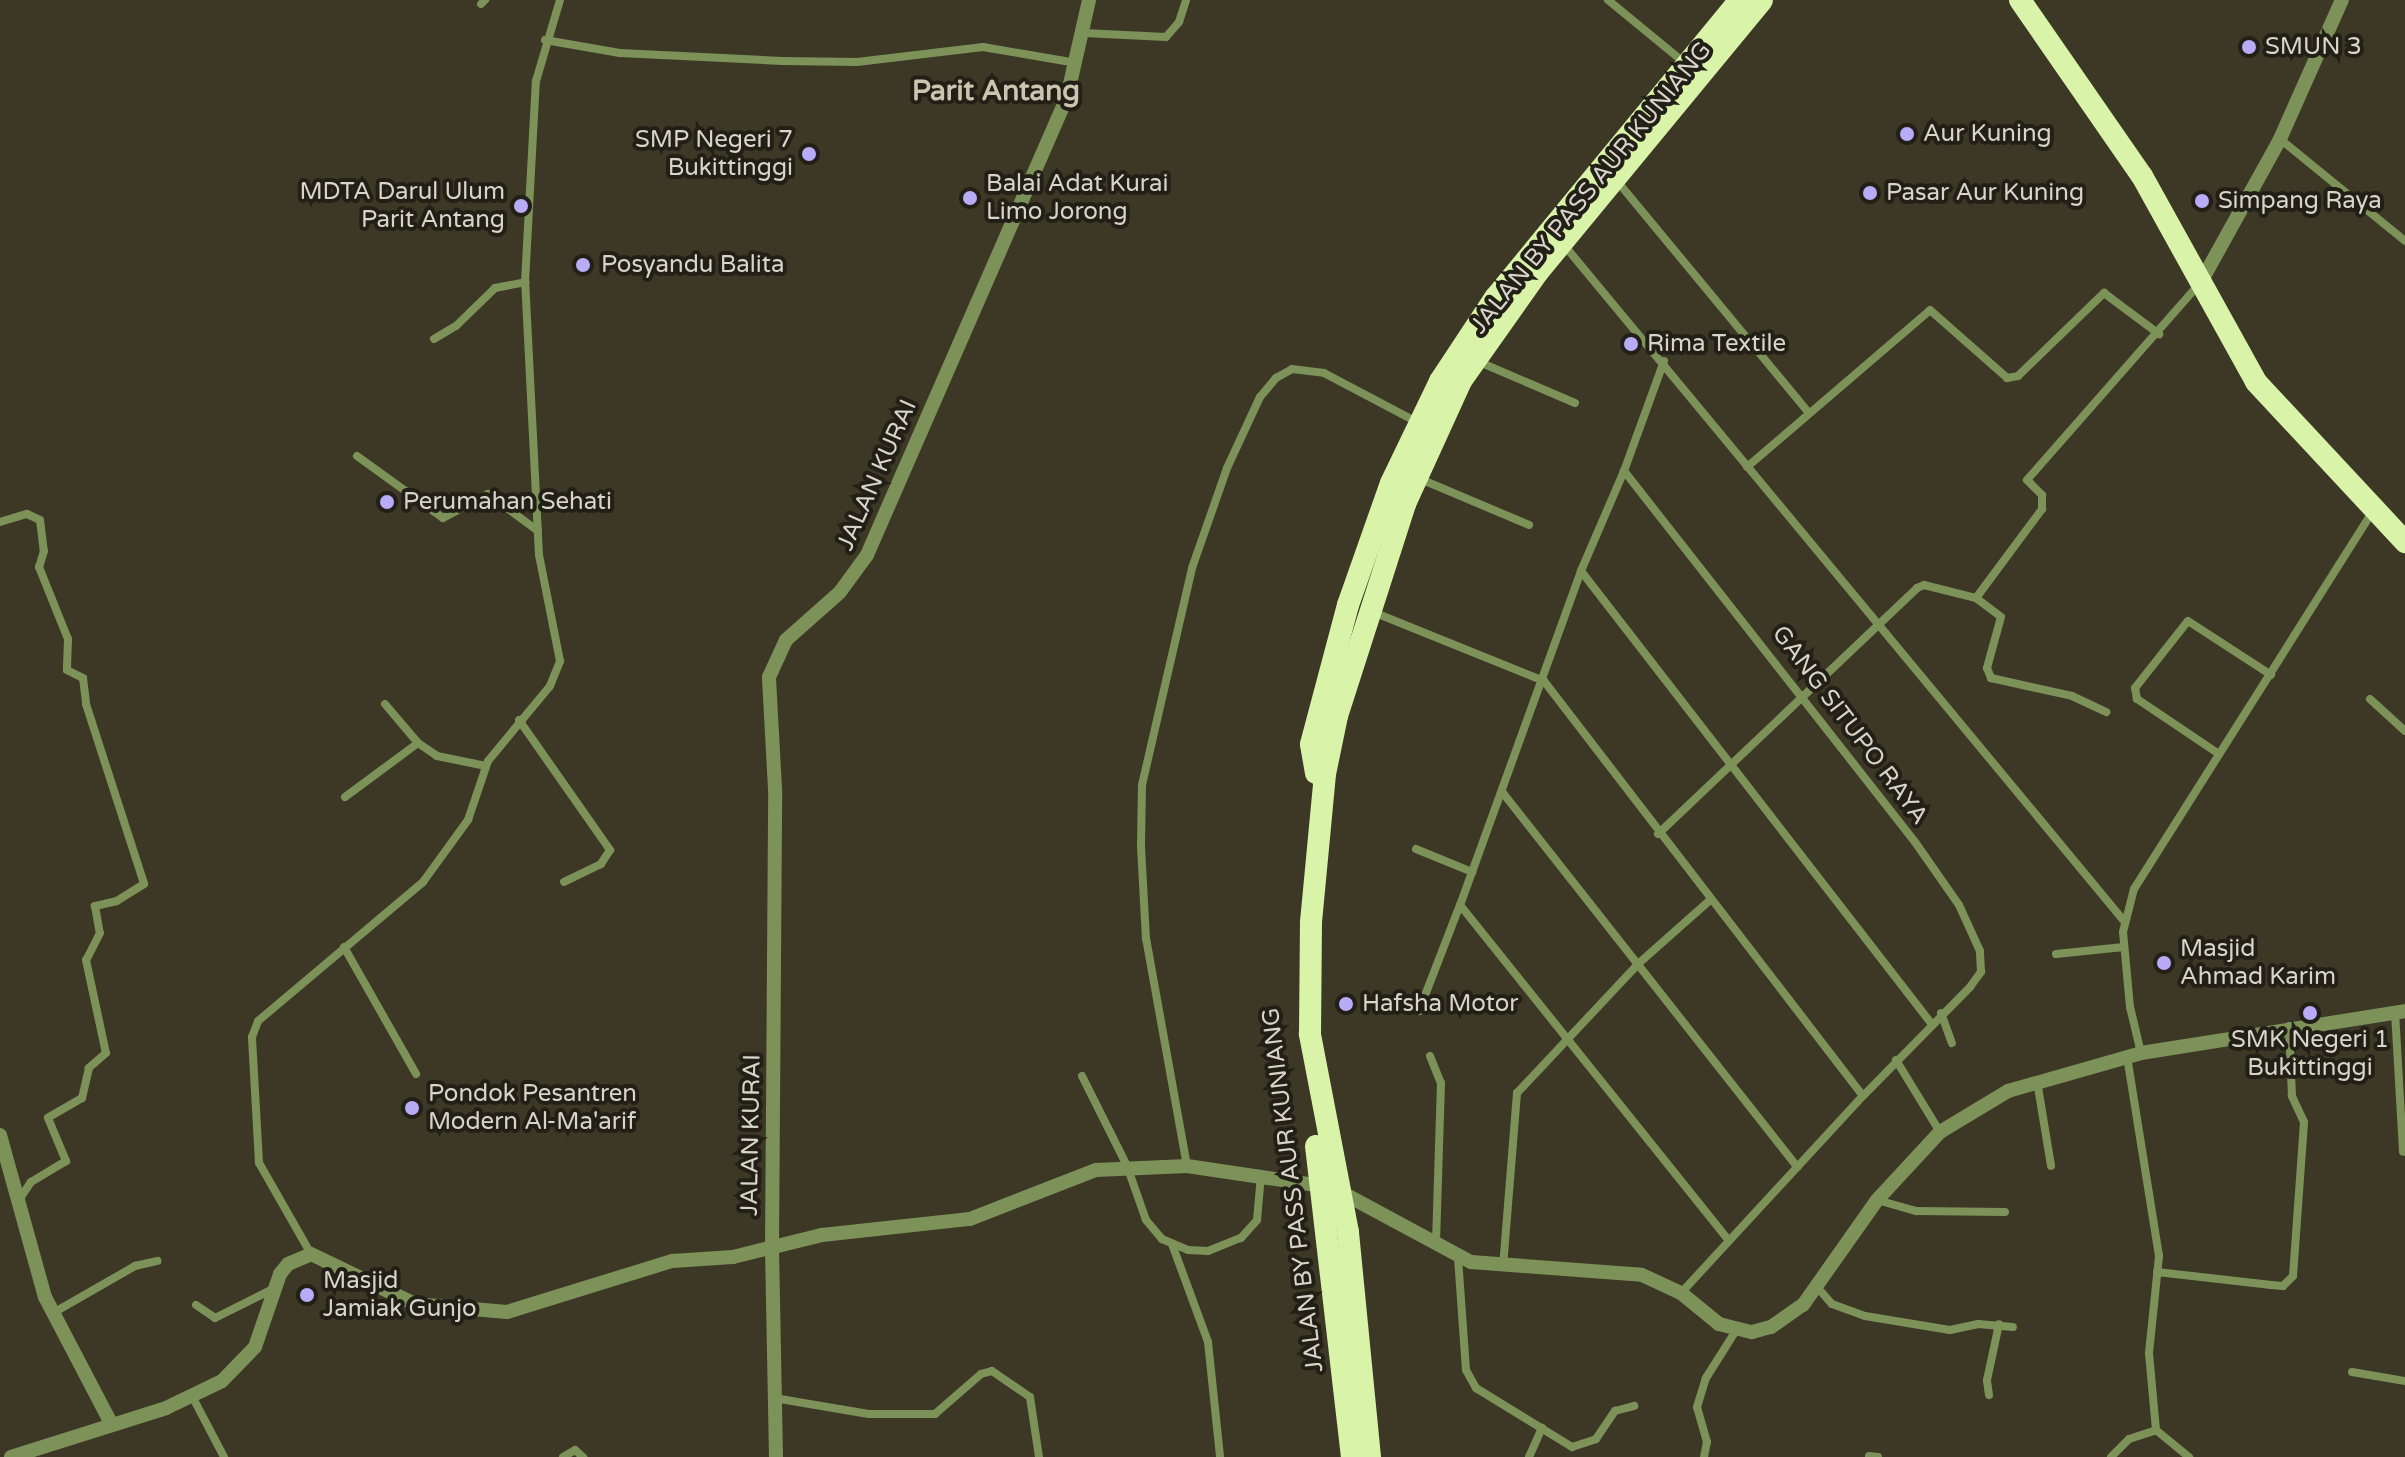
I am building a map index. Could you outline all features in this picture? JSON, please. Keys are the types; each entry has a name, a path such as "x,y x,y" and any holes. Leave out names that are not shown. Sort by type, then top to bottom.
{"highway":[{"name":"JALAN BY PASS AUR KUNIANG","path":"1321,773 1311,744 1324,688 1370,538 1418,423 1495,298 1740,0"},
{"name":"JALAN BY PASS AUR KUNIANG","path":"1361,1452 1330,1188 1304,1034 1321,773 1332,716 1381,541 1427,428 1457,372 1530,268 1751,0"},
{"name":"JALAN BY PASS AUR KUNIANG","path":"1332,716 1405,504 1461,381 1538,272 1762,0"},
{"name":"JALAN BY PASS AUR KUNIANG","path":"1321,773 1339,751 1378,614 1425,481 1484,364 1569,251 1775,0"},
{"path":"2020,0 2091,97 2202,280 2256,382 2405,542"}],"street":[{"path":"560,0 545,40 536,81 525,282 542,577 560,661 550,686 519,720 486,766 468,820 423,882 258,1021 252,1037 259,1163 311,1254 415,1304 507,1312 672,1261 772,1249 822,1235 970,1219 1011,1207 1076,1176 1127,1166 1187,1166 1330,1188 1458,1258 1503,1268 1642,1275 1681,1293 1735,1332 1771,1327 1818,1288 1877,1200 1940,1132 1991,1100 2037,1080 2134,1055 2289,1026 2400,1011 2403,1152"},
{"name":"JALAN KURAI","path":"774,1456 775,807 767,699 776,655 803,621 840,592 867,555 1078,64 1089,0"},
{"path":"1084,33 1166,37 1179,22 1186,0"},
{"path":"1608,0 1687,65"},
{"path":"1976,598 2042,509 2042,495 2027,480 2159,334 2202,280 2280,139 2342,0"},
{"path":"545,40 620,53 782,61 857,62 983,47 1078,64"},
{"path":"2280,139 2405,241"},
{"path":"1622,187 1809,413"},
{"path":"1569,251 1664,361 1875,625 1999,766 2124,921"},
{"path":"434,339 456,326 495,288 525,282"},
{"path":"1747,467 1930,310 2007,378 2018,376 2104,293 2159,334"},
{"path":"1419,1011 1503,793 1581,571 1624,471 1664,361"},
{"path":"1484,364 1575,403"},
{"path":"1187,1166 1146,939 1141,846 1142,785 1192,568 1227,468 1260,397 1276,378 1292,369 1324,373 1418,423"},
{"path":"357,456 443,518 488,494 538,531"},
{"name":"GANG SITUPO RAYA","path":"1624,471 1802,693 1959,905 1980,951 1981,972 1727,1238 1681,1293"},
{"path":"1425,481 1529,525"},
{"path":"2189,1457 2156,1430 2149,1353 2158,1243 2134,1055 2124,921 2134,889 2374,510"},
{"path":"0,522 27,514 40,520 44,551 39,567 68,639 67,670 83,678 86,704 144,884 117,901 95,906 100,933 86,960 106,1053 87,1073 82,1098 48,1118 66,1161 31,1182 19,1200"},
{"path":"1581,571 1931,1023"},
{"path":"1658,834 1802,693 1875,625 1924,585 1976,598 2001,617 1987,668 1991,678 2072,696 2107,712"},
{"path":"1378,614 1544,681 1709,901 1863,1096"},
{"path":"2219,754 2137,699 2135,688 2188,621 2218,635 2271,675"},
{"path":"2370,699 2405,731"},
{"path":"385,704 418,743 443,759 486,766"},
{"path":"519,720 610,850 601,864 564,882"},
{"path":"345,797 418,743"},
{"path":"1503,793 1797,1167"},
{"path":"1416,849 1472,872"},
{"path":"1503,1268 1513,1105 1523,1083 1638,964 1709,901"},
{"path":"1460,905 1727,1238"},
{"path":"344,947 416,1074"},
{"path":"2056,954 2124,947"},
{"path":"1941,1013 1952,1043"},
{"path":"2157,1272 2283,1286 2293,1276 2304,1122 2292,1096 2289,1026"},
{"path":"1430,1056 1441,1083 1436,1246"},
{"path":"1896,1060 1940,1132"},
{"path":"1082,1076 1127,1166 1152,1231 1172,1244 1208,1251 1241,1238 1257,1220 1261,1175"},
{"path":"2037,1080 2051,1166"},
{"path":"0,1135 53,1313 112,1425"},
{"path":"1877,1200 1916,1211 2005,1212"},
{"path":"1172,1244 1208,1342 1220,1457"},
{"path":"11,1457 112,1425 192,1396 222,1381 255,1347 273,1289 288,1264 311,1254"},
{"path":"1458,1258 1470,1380 1486,1396 1578,1447 1596,1439 1615,1411 1634,1406"},
{"path":"53,1313 135,1266 157,1261"},
{"path":"1818,1288 1832,1304 1865,1316 1950,1330 1999,1324 2013,1327"},
{"path":"196,1305 204,1316 215,1318 273,1289"},
{"path":"1989,1395 1987,1380 1999,1324"},
{"path":"1704,1457 1706,1433 1697,1407 1706,1378 1735,1332"},
{"path":"774,1398 874,1415 935,1414 981,1374 992,1371 1030,1397 1039,1457"},
{"path":"2352,1372 2405,1381"},
{"path":"192,1396 224,1457"},
{"path":"1529,1457 1542,1428"},
{"path":"2111,1457 2129,1439 2156,1430"},
{"path":"563,1457 575,1450 583,1457"}],"place":[{"name":"SMUN 3","path":"2249,47"},
{"name":"Aur Kuning","path":"1907,134"},
{"name":"SMP Negeri 7 Bukittinggi","path":"809,154"},
{"name":"Pasar Aur Kuning","path":"1870,193"},
{"name":"Balai Adat Kurai Limo Jorong","path":"970,198"},
{"name":"Simpang Raya","path":"2202,201"},
{"name":"MDTA Darul Ulum Parit Antang","path":"521,206"},
{"name":"Posyandu Balita","path":"583,265"},
{"name":"Rima Textile","path":"1631,344"},
{"name":"Perumahan Sehati","path":"387,502"},
{"name":"Masjid Ahmad Karim","path":"2164,963"},
{"name":"Hafsha Motor","path":"1346,1004"},
{"name":"SMK Negeri 1 Bukittinggi","path":"2310,1013"},
{"name":"Pondok Pesantren Modern Al-Ma'arif","path":"412,1108"},
{"name":"Masjid Jamiak Gunjo","path":"307,1295"}],"district":[{"name":"Parit Antang","path":"996,91"}]}
